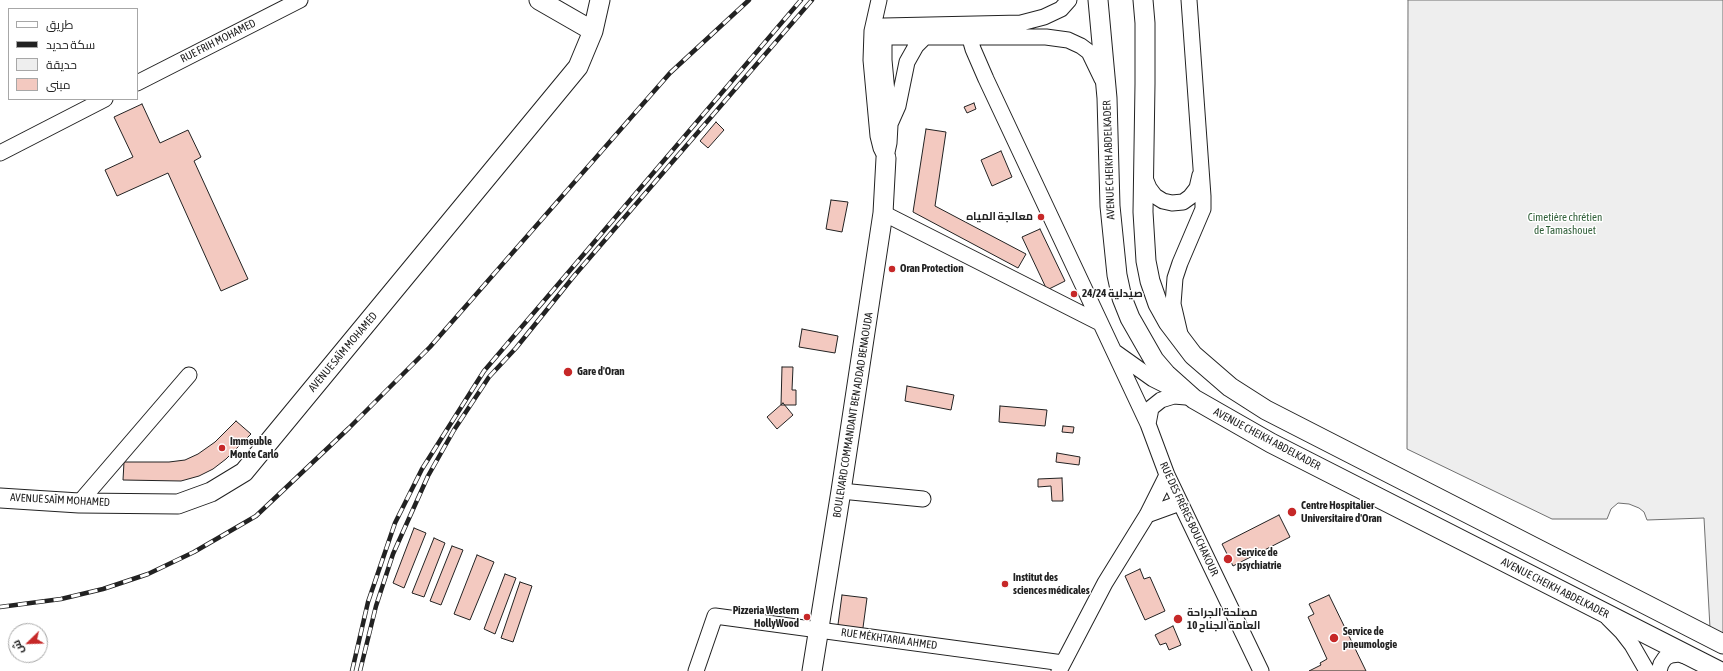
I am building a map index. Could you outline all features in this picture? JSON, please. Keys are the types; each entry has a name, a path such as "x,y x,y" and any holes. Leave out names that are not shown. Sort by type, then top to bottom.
{"main road":[{"path":"539,0 593,31"},
{"name":"AVENUE SAÏM MOHAMED","path":"0,498 79,503 178,504 211,492 244,472 578,67 593,31 600,0"},
{"name":"AVENUE CHEIKH ABDELKADER","path":"1098,0 1107,98 1110,206 1117,276 1122,298 1130,318 1154,360 1176,384 1194,399 1271,443 1719,671"},
{"path":"1143,0 1145,23 1144,241 1150,281 1168,322 1181,341 1207,369 1230,387 1266,410 1723,644"},
{"name":"BOULEVARD COMMANDANT BEN ADDAD BENAOUDA","path":"812,671 883,213 886,158"},
{"path":"1616,619 1626,594"}],"street":[{"name":"RUE FRIH MOHAMED","path":"138,82 300,0"},
{"name":"BOULEVARD COMMANDANT BEN ADDAD BENAOUDA","path":"879,0 880,31 890,124 889,143 886,158"},
{"name":"BOULEVARD COMMANDANT BEN ADDAD BENAOUDA","path":"886,158 878,136 871,60 888,0"},
{"path":"880,31 924,38 950,38 968,31 1033,21 1061,8 1070,0"},
{"path":"1181,341 1175,311 1174,291 1180,263 1203,209 1188,0"},
{"path":"880,31 968,31 1068,40 1081,46 1089,52 1095,62 1107,98"},
{"path":"968,31 980,66 1148,424"},
{"path":"890,124 898,106 907,62 916,46 924,38"},
{"path":"950,38 961,46 973,61 980,66"},
{"path":"0,153 103,100"},
{"path":"1144,176 1154,196 1163,201 1172,203 1183,202 1190,197 1197,188 1200,172"},
{"path":"883,213 1100,322"},
{"path":"1113,350 1154,379 1194,399"},
{"path":"79,503 189,375"},
{"path":"1148,424 1151,408 1161,400 1174,396 1194,399"},
{"name":"RUE DES FRÈRES BOUCHAKOUR","path":"1148,424 1167,475 1261,671"},
{"path":"1061,667 1105,583 1148,515 1167,475"},
{"path":"841,491 924,499"},
{"path":"1148,515 1180,502"},
{"path":"1596,609 1613,622 1622,632 1647,671"},
{"name":"RUE MÈKHTARIA AHMED","path":"696,671 715,616 1061,667"},
{"path":"1659,671 1665,658 1671,655 1679,654 1692,657"}],"green space":[{"name":"Cimetière chrétien de Tamashouet","path":"1408,0 1723,0 1723,634 1710,628 1704,518 1647,520 1644,512 1639,508 1629,504 1618,503 1611,509 1607,519 1552,519 1407,449"}],"building":[{"path":"974,103 976,109 967,113 964,107"},
{"path":"142,104 160,143 188,130 201,157 194,161 248,279 221,291 168,173 117,196 105,170 133,157 114,117"},
{"path":"716,122 724,130 708,148 700,141"},
{"path":"926,129 946,132 935,206 1026,254 1018,268 913,212"},
{"path":"1001,151 1012,177 992,186 981,160"},
{"path":"831,200 848,202 842,232 826,229"},
{"path":"1040,229 1065,281 1047,290 1022,237"},
{"path":"802,329 838,336 835,353 799,347"},
{"path":"782,367 793,367 792,390 796,390 796,405 781,405"},
{"path":"907,386 954,395 951,410 905,401"},
{"path":"783,403 793,415 777,429 767,417"},
{"path":"1000,406 1047,410 1045,426 999,422"},
{"name":"Immeuble Monte Carlo","path":"236,421 251,434 226,459 213,469 199,476 181,481 123,480 124,462 169,462 185,460 198,454 215,442"},
{"path":"1063,426 1074,427 1073,433 1062,432"},
{"path":"1057,453 1080,457 1079,465 1056,462"},
{"path":"1062,478 1063,501 1052,501 1051,486 1038,487 1038,479"},
{"path":"1279,515 1290,537 1233,566 1222,544"},
{"path":"414,528 426,533 404,588 393,583"},
{"path":"434,538 445,543 424,597 412,593"},
{"path":"452,546 463,550 441,605 430,601"},
{"path":"477,555 494,562 470,620 454,614"},
{"path":"1140,569 1144,579 1150,577 1165,611 1145,620 1125,576"},
{"path":"505,574 516,578 495,634 484,629"},
{"path":"520,582 532,586 513,642 501,638"},
{"path":"842,595 867,598 862,635 837,632"},
{"name":"Service de pneumologie","path":"1329,595 1366,671 1309,671 1321,665 1320,663 1327,659 1308,617 1314,614 1309,604"},
{"path":"1173,626 1181,645 1169,650 1166,643 1160,645 1155,635"}],"railway":[{"path":"0,607 61,599 103,589 148,574 194,552 256,516 349,428 430,347 670,73 749,0"},
{"path":"352,671 368,602 395,523 422,469 484,371 801,0"},
{"path":"360,671 376,606 393,554 428,476 454,430 489,377 516,348 574,276 812,0"}],"place":[{"name":"معالجة المياه","path":"1041,217"},
{"name":"Oran Protection","path":"892,269"},
{"name":"صيدلية 24/24","path":"1074,294"},
{"name":"Gare d'Oran","path":"568,372"},
{"name":"Immeuble Monte Carlo","path":"222,448"},
{"name":"Centre Hospitalier Universitaire d'Oran","path":"1292,512"},
{"name":"Service de psychiatrie","path":"1228,559"},
{"name":"Institut des sciences médicales","path":"1005,584"},
{"name":"Pizzeria Western HollyWood","path":"807,617"},
{"name":"مصلحة الجراحة العامة الجناح 10","path":"1178,619"},
{"name":"Service de pneumologie","path":"1334,638"}]}
